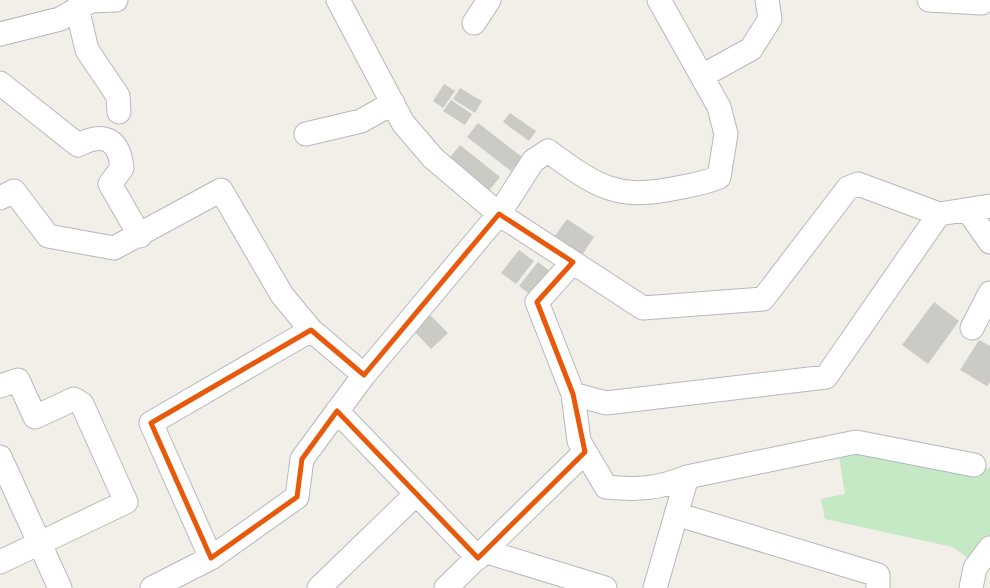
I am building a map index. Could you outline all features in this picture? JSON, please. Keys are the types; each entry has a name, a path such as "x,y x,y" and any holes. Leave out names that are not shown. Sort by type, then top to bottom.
{"street":[{"path":"0,34 50,22 91,1 116,0"},
{"path":"338,0 393,103 415,138 499,214 643,308 764,307 848,188 858,184 939,214 980,209 990,242"},
{"path":"474,23 489,0"},
{"path":"152,588 211,558 297,497 302,459 364,375 499,214 533,161 548,151 585,178 618,193 654,193 719,177 726,134 719,107 659,0"},
{"path":"702,76 751,49 770,19 767,0"},
{"path":"929,0 982,3"},
{"path":"78,8 87,50 118,96 119,112"},
{"path":"0,83 78,145 94,137 108,139 121,152 122,168 110,184 140,236"},
{"path":"306,134 361,121 393,103"},
{"path":"0,198 14,191 48,236 114,248 221,190 282,295 311,330 364,375"},
{"path":"573,394 606,403 826,377 939,214"},
{"path":"573,261 537,302 573,394 579,441 606,486 637,490 662,488 687,477 856,442 974,465"},
{"path":"972,328 990,293"},
{"path":"211,558 151,423 311,330"},
{"path":"0,386 18,380 35,417 74,399 82,404 126,502 0,562"},
{"path":"337,411 416,495 481,555 605,588"},
{"path":"446,588 585,452"},
{"path":"0,457 60,588"},
{"path":"654,588 687,477"},
{"path":"319,588 416,495"},
{"path":"676,514 878,575 878,588"},
{"path":"971,588 975,568 990,548"}],"highlighted area":[{"path":"499,214 573,262 537,302 573,394 585,452 478,558 337,411 302,459 297,497 211,558 151,423 311,330 364,375"}],"green space":[{"path":"854,451 973,470 990,468 990,536 970,560 953,547 825,519 821,499 845,494 839,457"}],"building":[{"path":"444,84 455,91 443,108 433,101"},
{"path":"460,88 482,101 475,113 453,99"},
{"path":"451,100 472,114 465,125 443,111"},
{"path":"510,113 536,131 529,141 503,122"},
{"path":"478,123 522,157 511,171 467,137"},
{"path":"460,145 500,177 487,193 447,161"},
{"path":"567,219 594,237 582,255 555,236"},
{"path":"519,250 534,261 516,284 501,273"},
{"path":"538,262 551,272 532,296 519,286"},
{"path":"934,302 959,321 928,364 902,345"},
{"path":"428,313 448,333 431,349 412,329"},
{"path":"979,340 990,346 990,382 987,386 960,370"}]}
